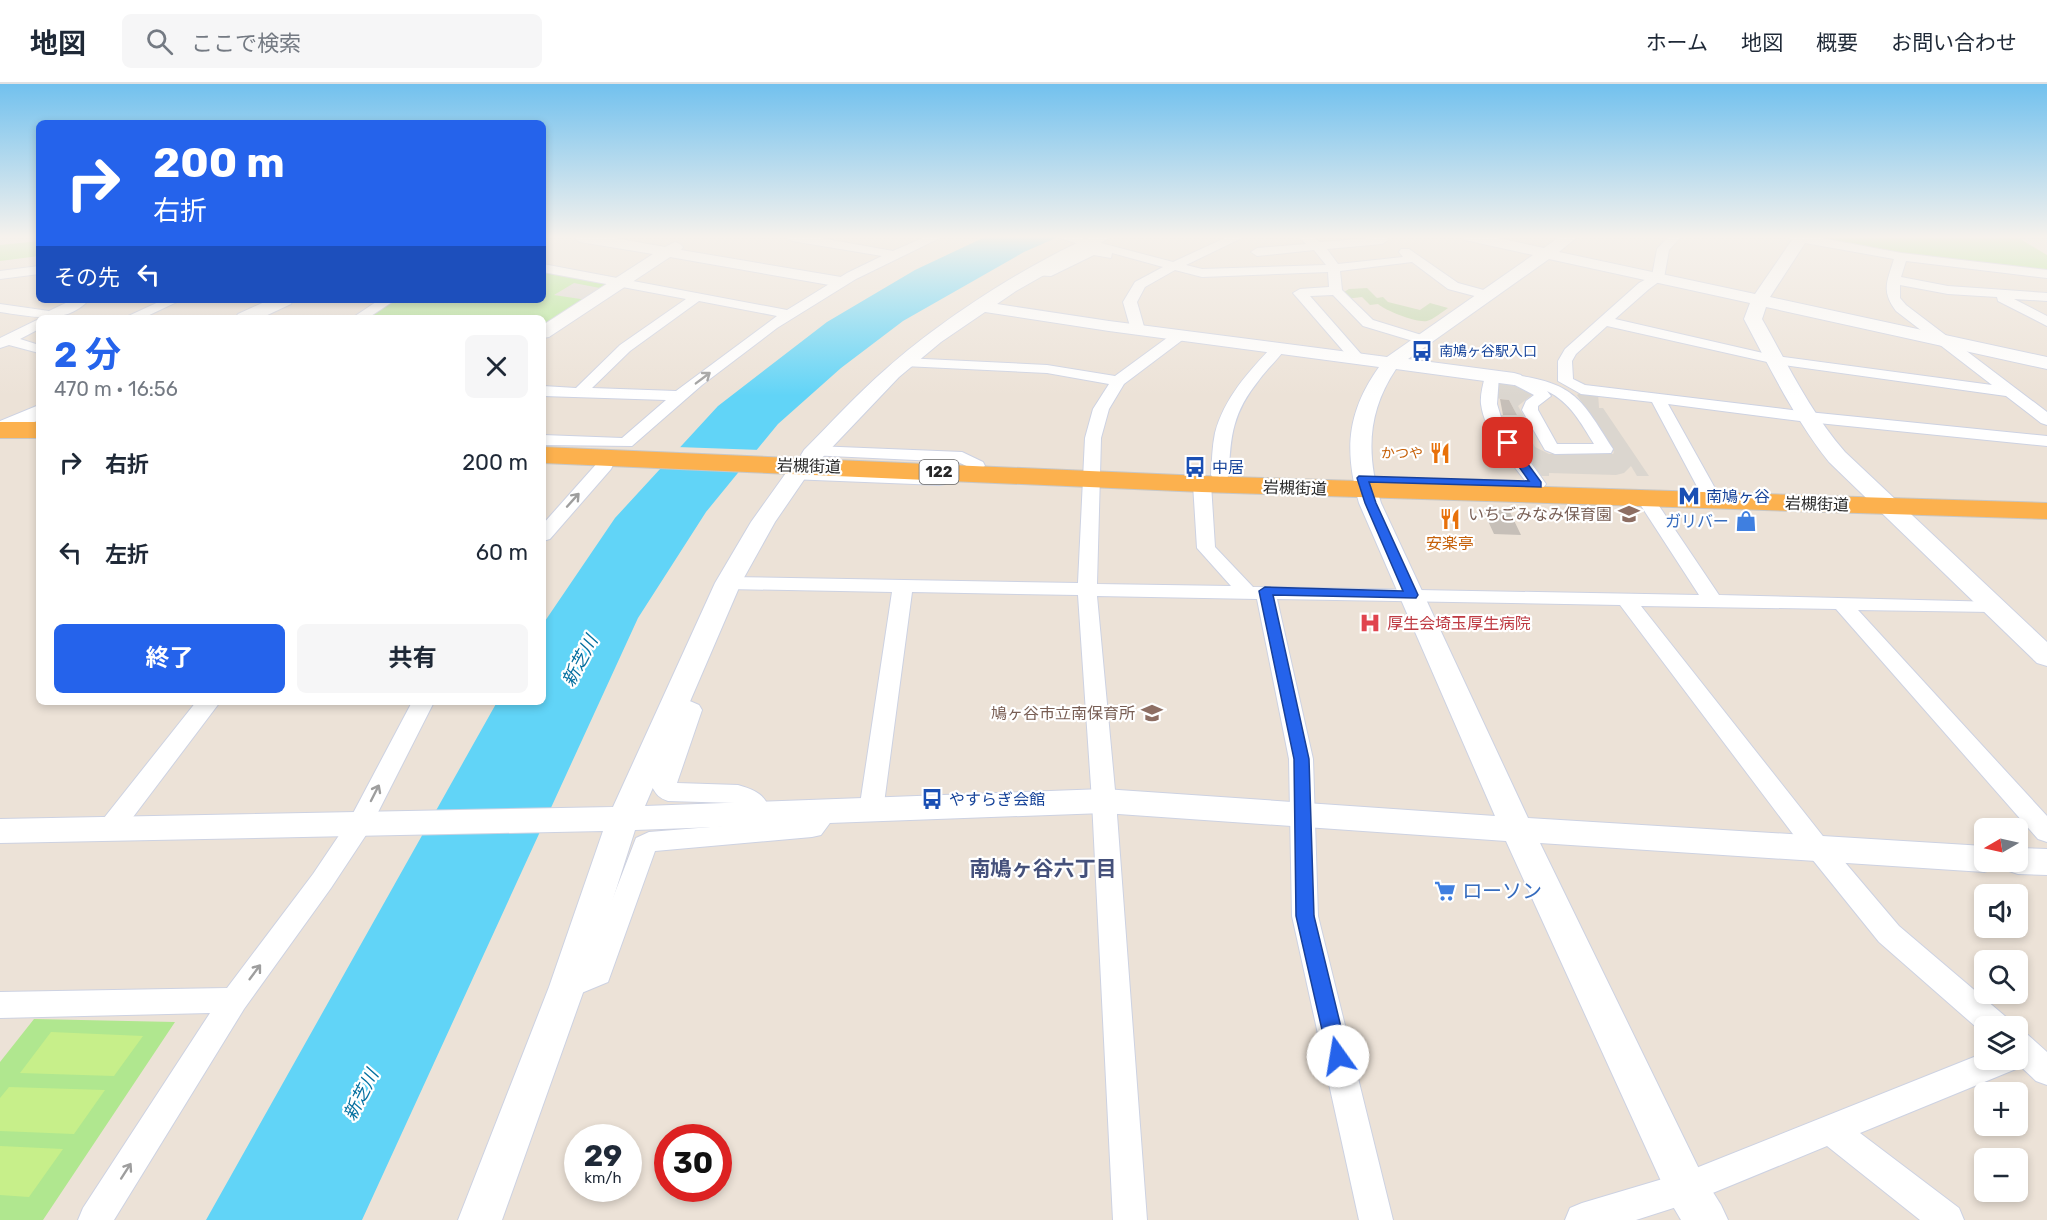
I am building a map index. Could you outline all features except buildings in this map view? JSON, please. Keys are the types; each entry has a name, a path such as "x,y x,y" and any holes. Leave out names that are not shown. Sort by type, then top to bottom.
{"highway":[{"path":"0,430 36,430"},
{"path":"0,438 36,438"},
{"name":"岩槻街道","path":"546,447 629,455 799,463 1364,484 1645,498 2047,502"},
{"name":"岩槻街道","path":"546,455 629,455"},
{"name":"岩槻街道","path":"799,463 969,468 1092,475"},
{"name":"岩槻街道","path":"1364,484 1537,484 1707,490 2047,511"}],"main road":[{"path":"252,315 278,303"},
{"path":"0,430 36,413"}],"street":[{"path":"546,331 609,290"},
{"path":"665,290 789,314"},
{"path":"546,440 626,443 678,396 789,314 828,290"},
{"path":"480,1220 567,987 614,819 676,702 728,583 799,463 904,362 979,306 1006,290"},
{"path":"1136,290 1131,302 1138,330"},
{"path":"1468,290 1486,295"},
{"path":"1493,290 1392,362 1379,379 1363,414 1359,435 1364,484 1411,595 1517,829 1686,1188 1706,1220"},
{"path":"1639,290 1570,352 1565,361 1566,381 1581,389 1808,417 2047,441"},
{"path":"1716,290 2047,363"},
{"path":"1766,290 1753,320 1823,441 1992,606 2038,640 2047,657"},
{"path":"1893,290 1893,298 1941,339 2047,420"},
{"path":"1948,290 2047,297"},
{"path":"1356,357 1300,293 1336,291 1368,323 1423,340"},
{"path":"1997,294 2047,322"},
{"path":"580,392 625,348 698,296"},
{"path":"51,315 76,303"},
{"path":"138,315 167,303"},
{"path":"363,315 381,303"},
{"path":"979,306 1138,330 1356,357 1546,384 1573,399 1605,449 1551,447 1530,410 1531,404 1542,396 1573,399"},
{"path":"0,308 36,316"},
{"path":"1603,321 1776,360 2011,392"},
{"path":"4,342 36,323"},
{"path":"1131,1220 1088,590 1093,438 1101,409 1118,381 1180,335"},
{"path":"4,342 36,348"},
{"path":"1279,348 1252,376 1226,421 1211,479 1206,548 1256,591 1301,759 1305,916 1376,1220"},
{"path":"904,362 1047,369 1118,381"},
{"path":"1492,376 1489,405 1492,415 1503,436 1537,484"},
{"path":"1514,379 1538,390 1542,396"},
{"path":"546,391 678,396"},
{"path":"1658,398 1707,490"},
{"path":"546,462 605,465 546,532"},
{"path":"1645,498 1713,601"},
{"path":"728,583 1992,606"},
{"path":"871,811 903,586"},
{"path":"1626,600 1817,847 1889,934 1983,1016"},
{"path":"1841,603 2047,832"},
{"path":"676,702 691,710 664,787 668,792 738,794 755,802 761,814"},
{"path":"109,830 186,728 206,705"},
{"path":"95,1220 234,999 366,825 422,705"},
{"path":"0,831 614,819 1104,801 1302,816 1974,858"},
{"path":"567,987 598,973 645,845 649,842 812,828 826,812"},
{"path":"2028,861 2047,862"},
{"path":"0,1005 234,999"},
{"path":"2028,1059 2047,1071"},
{"path":"1582,1220 1686,1188 1974,1070"},
{"path":"1831,1130 1947,1220"}],"green space":[{"path":"546,290 602,290 546,327 546,315 368,315 390,303 546,303"},
{"path":"1347,290 1369,290 1377,298 1383,297 1388,302 1420,310 1430,303 1448,308 1432,319 1422,321 1402,316 1378,304 1370,305 1362,297 1346,299 1341,294"},
{"path":"34,1019 175,1022 43,1220 0,1220 0,1062"},
{"path":"51,1032 143,1036 114,1076 20,1073"},
{"path":"9,1087 105,1090 74,1134 0,1131 0,1098"},
{"path":"0,1146 63,1149 29,1197 0,1195"}],"shaded area":[{"path":"562,290 603,290 587,300 554,295"},
{"path":"1496,383 1524,386 1533,394 1518,406 1533,432 1529,436 1535,447 1549,454 1613,454 1614,452 1577,395 1598,393 1599,408 1603,408 1649,476 1637,476 1631,466 1624,473 1616,475 1549,473 1549,476 1540,476 1525,449 1516,448 1510,439 1519,439 1512,427 1502,426 1497,415 1517,415 1509,400 1495,398"}],"water":[{"name":"新芝川","path":"881,290 957,290 903,321 841,368 778,424 706,512 638,618 362,1220 206,1220 495,705 546,705 546,620 615,518 718,406 827,322"}],"pier":[{"path":"677,447 761,450 744,471 658,467"}],"place":[{"name":"南鳩ヶ谷駅入口","path":"1422,351"},
{"name":"かつや","path":"1440,453"},
{"name":"中居","path":"1195,467"},
{"name":"南鳩ヶ谷","path":"1689,496"},
{"name":"いちごみなみ保育園","path":"1629,514"},
{"name":"安楽亭","path":"1450,519"},
{"name":"ガリバー","path":"1746,521"},
{"name":"厚生会埼玉厚生病院","path":"1370,623"},
{"name":"鳩ヶ谷市立南保育所","path":"1152,713"},
{"name":"やすらぎ会館","path":"932,799"},
{"name":"ローソン","path":"1445,891"}],"district":[{"name":"南鳩ヶ谷六丁目","path":"1043,868"}],"route":[{"path":"1338,1056 1305,916 1301,759 1265,591 1411,595 1370,503 1363,478 1537,484 1508,443"}]}
